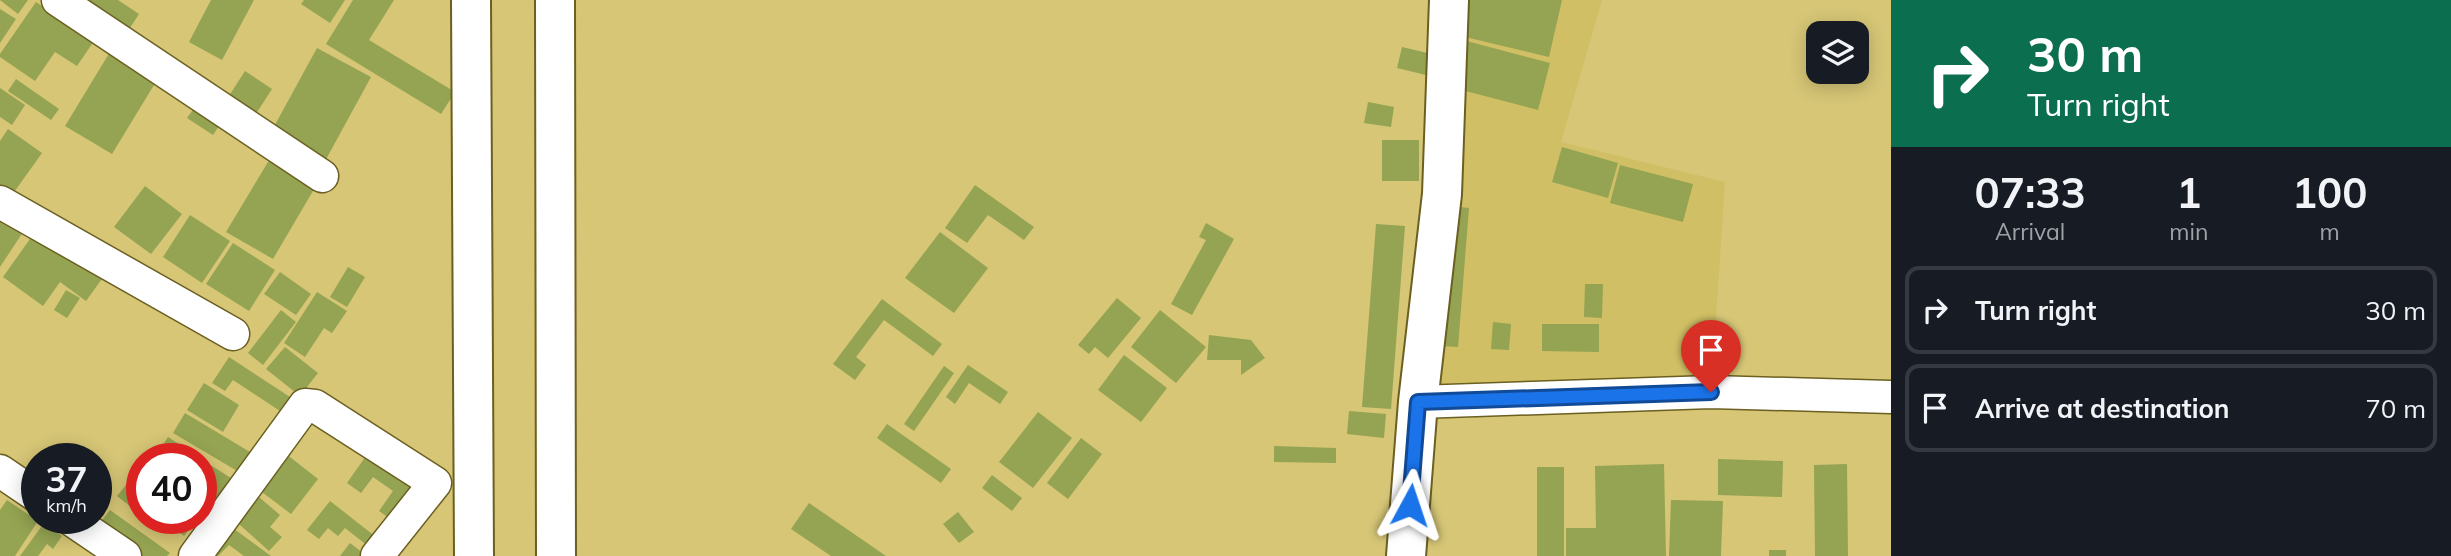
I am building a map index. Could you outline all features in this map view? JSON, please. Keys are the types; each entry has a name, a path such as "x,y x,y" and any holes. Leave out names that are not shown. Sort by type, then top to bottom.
{"street":[{"path":"58,0 322,176"},
{"path":"471,0 474,556"},
{"path":"555,0 556,556"},
{"path":"1406,556 1418,402 1442,194 1450,0"},
{"path":"0,202 233,334"},
{"path":"1418,402 1711,392 1891,397"},
{"path":"195,556 305,405 315,406 435,483 377,556"},
{"path":"93,534 125,556"}],"shaded area":[{"path":"1449,0 1602,0 1561,142 1725,182 1711,392 1418,402"}],"building":[{"path":"0,0 28,0 18,14"},
{"path":"74,0 118,0 139,14 126,34"},
{"path":"211,0 254,0 222,60 189,42"},
{"path":"304,0 345,0 330,23 301,4"},
{"path":"353,0 394,0 369,40 455,92 441,114 326,44"},
{"path":"1470,0 1562,0 1549,57 1461,36"},
{"path":"36,2 94,41 77,66 55,52 35,81 0,57 0,54"},
{"path":"0,9 16,19 0,43"},
{"path":"1459,39 1550,63 1538,110 1446,86"},
{"path":"1402,47 1436,55 1430,76 1397,68"},
{"path":"317,48 371,77 324,163 270,134"},
{"path":"110,52 157,80 112,154 65,126"},
{"path":"245,71 272,89 254,117 227,99"},
{"path":"16,79 59,109 51,120 8,91"},
{"path":"0,88 25,105 12,125 0,117"},
{"path":"1368,102 1394,107 1391,127 1364,123"},
{"path":"198,103 223,120 213,135 187,118"},
{"path":"8,129 42,153 12,195 0,187 0,141"},
{"path":"1382,140 1419,140 1419,181 1382,181"},
{"path":"1562,147 1618,163 1608,198 1552,182"},
{"path":"274,152 320,179 273,259 226,232"},
{"path":"1620,165 1693,184 1683,222 1610,203"},
{"path":"975,185 1034,227 1024,240 988,215 967,243 945,228"},
{"path":"145,186 182,214 151,254 114,227"},
{"path":"1451,206 1469,208 1458,347 1440,346"},
{"path":"0,213 25,229 0,267"},
{"path":"190,215 230,241 202,283 163,257"},
{"path":"1206,223 1234,239 1192,315 1171,304 1206,240 1199,237"},
{"path":"1376,224 1405,226 1391,409 1362,407"},
{"path":"37,229 104,276 86,301 60,282 43,306 3,277"},
{"path":"940,232 988,268 954,313 905,278"},
{"path":"233,243 275,270 249,311 206,284"},
{"path":"348,267 365,277 347,307 330,297"},
{"path":"280,272 311,294 296,315 264,294"},
{"path":"1585,284 1603,284 1602,318 1584,317"},
{"path":"66,290 80,298 67,318 54,310"},
{"path":"317,292 347,311 332,333 324,328 305,357 284,343"},
{"path":"1117,298 1141,318 1108,358 1095,347 1089,354 1078,345"},
{"path":"882,299 942,344 933,356 884,320 856,357 866,365 855,380 833,364"},
{"path":"281,310 296,322 263,365 248,353"},
{"path":"1160,310 1206,347 1176,383 1131,347"},
{"path":"1493,322 1511,324 1509,350 1491,349"},
{"path":"1542,324 1599,324 1599,352 1542,351"},
{"path":"1209,335 1251,340 1265,358 1241,375 1241,360 1207,360"},
{"path":"285,347 318,373 300,396 266,369"},
{"path":"1124,355 1167,388 1141,422 1098,390"},
{"path":"229,357 290,397 280,411 233,380 225,391 212,383"},
{"path":"968,365 1008,392 1000,404 969,383 955,404 946,397"},
{"path":"944,366 954,373 914,431 904,424"},
{"path":"204,383 239,405 223,432 187,410"},
{"path":"1349,411 1386,414 1384,438 1347,434"},
{"path":"1038,412 1072,438 1033,488 999,462"},
{"path":"185,413 255,455 244,475 217,459 217,443 190,443 173,433"},
{"path":"887,424 951,469 941,483 877,438"},
{"path":"168,437 177,443 164,443"},
{"path":"1081,438 1102,454 1068,499 1047,483"},
{"path":"1274,446 1336,448 1336,463 1274,462"},
{"path":"281,450 318,479 291,514 254,486"},
{"path":"368,453 416,485 392,520 379,511 393,491 373,477 361,493 347,483"},
{"path":"1718,459 1783,461 1782,497 1718,495"},
{"path":"1664,464 1666,556 1566,556 1566,528 1596,528 1595,466"},
{"path":"1847,464 1848,556 1815,556 1814,465"},
{"path":"1537,467 1564,467 1564,556 1537,556"},
{"path":"217,469 231,478 217,497"},
{"path":"992,475 1022,498 1012,511 982,488"},
{"path":"126,485 126,503 117,496"},
{"path":"252,491 280,515 270,527 282,537 269,551 230,516"},
{"path":"7,500 21,509 21,534 29,534 15,556 0,556 0,510"},
{"path":"1671,500 1723,501 1721,556 1669,556"},
{"path":"330,501 376,537 368,546 345,528 338,536 328,528 319,539 307,530"},
{"path":"809,503 886,556 831,556 791,529"},
{"path":"112,511 126,521 126,534 143,534 170,553 167,556 137,556 107,534 112,534"},
{"path":"958,512 974,532 959,543 943,524"},
{"path":"226,523 271,556 244,556 229,545 218,556 207,548"},
{"path":"36,534 62,536 53,549 47,544 38,556 20,556"},
{"path":"350,543 367,556 340,556"},
{"path":"1769,550 1786,550 1786,556 1769,556"}],"route":[{"path":"1410,505 1418,402 1711,392"}]}
